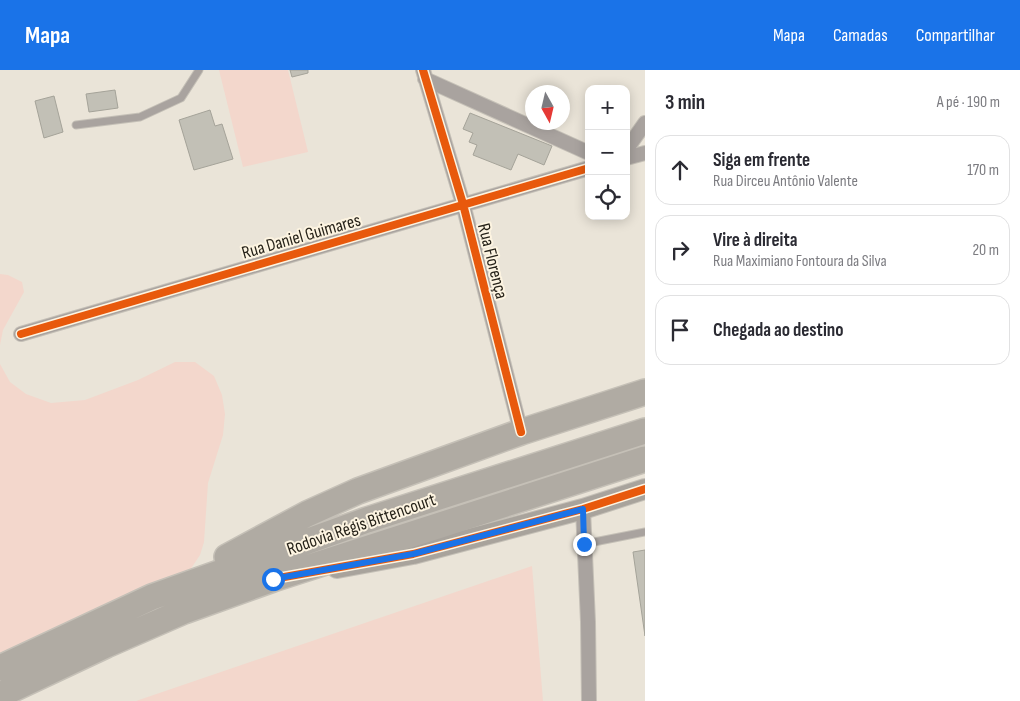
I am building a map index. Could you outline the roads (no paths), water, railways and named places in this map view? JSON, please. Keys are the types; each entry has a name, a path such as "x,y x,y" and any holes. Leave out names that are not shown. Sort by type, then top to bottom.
{"highway":[{"path":"152,598 307,514 358,491 521,432 645,392"},
{"name":"Rodovia Régis Bittencourt","path":"0,668 152,598 368,520 645,431"},
{"name":"Rodovia Régis Bittencourt","path":"0,695 184,611 273,579 645,459"}],"street":[{"path":"424,74 585,151"},
{"name":"Rua Florença","path":"424,74 462,204 521,432"},
{"path":"630,144 645,123"},
{"path":"630,157 645,153"},
{"name":"Rua Daniel Guimares","path":"21,334 585,169"},
{"path":"273,579 413,554 583,509 645,489"},
{"path":"583,509 589,701"}],"lane":[{"path":"76,125 140,117 181,98 199,70"},
{"path":"584,544 645,532"}]}
